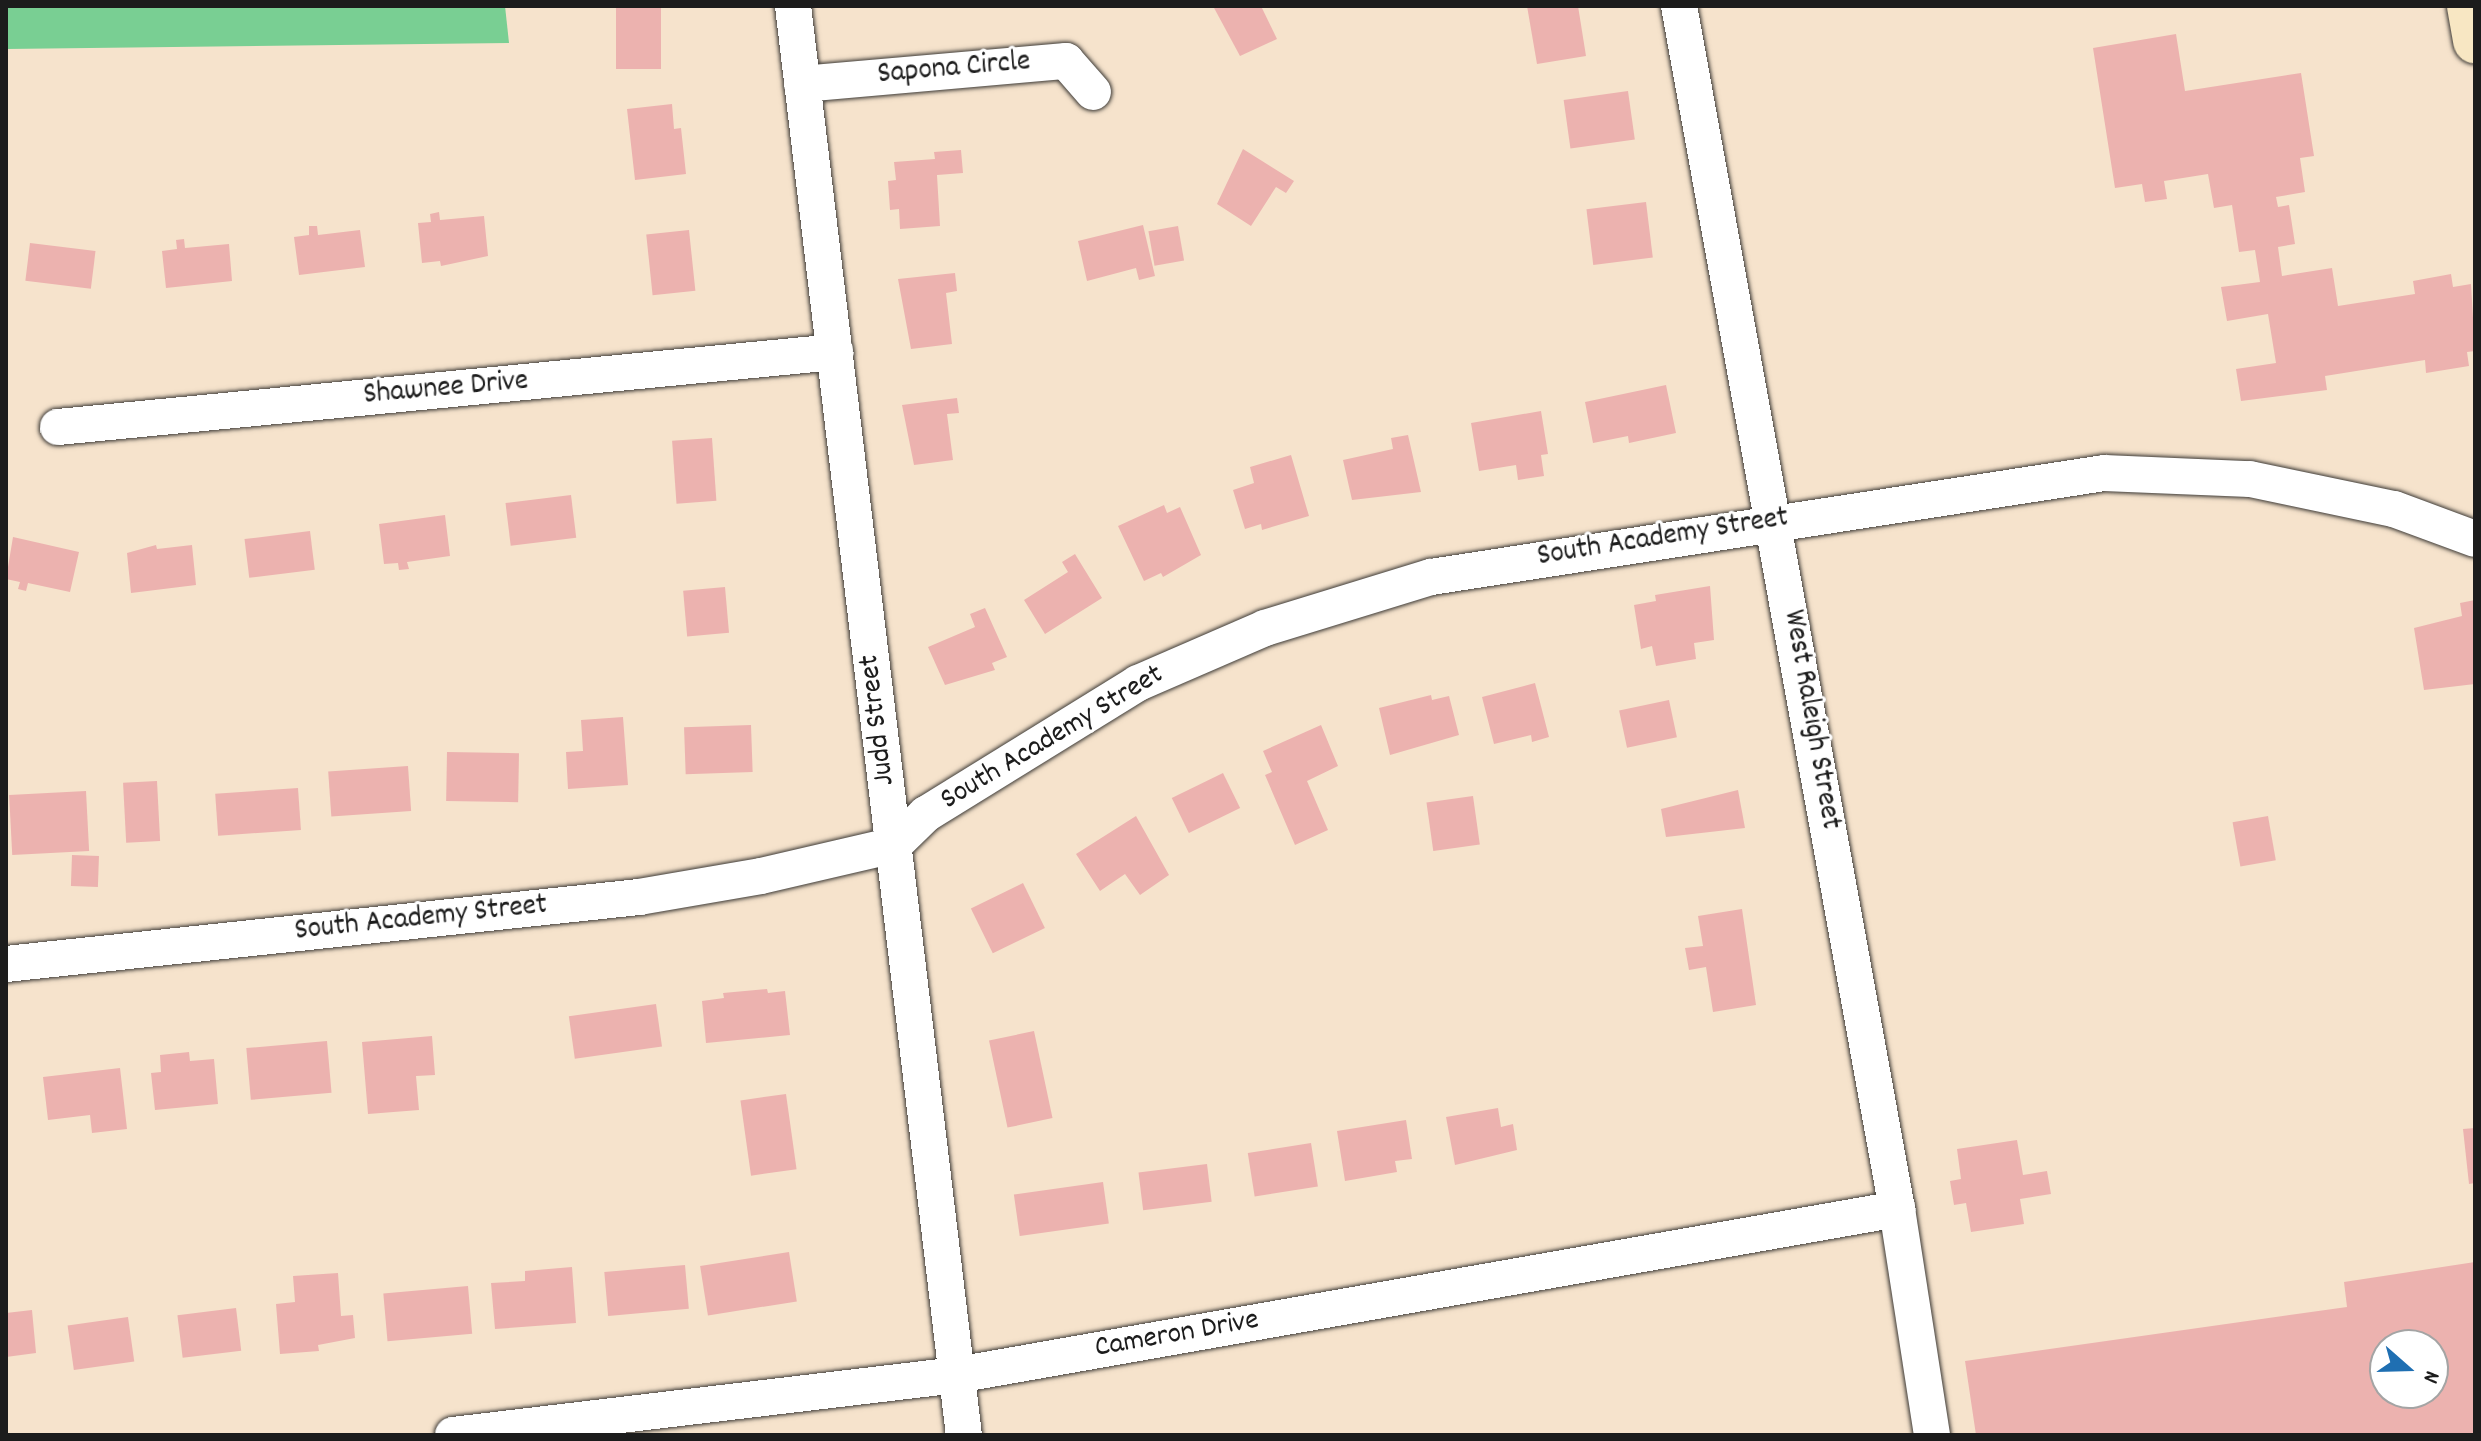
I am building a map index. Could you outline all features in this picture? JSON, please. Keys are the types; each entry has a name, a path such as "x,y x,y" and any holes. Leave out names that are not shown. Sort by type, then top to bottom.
{"main road":[{"path":"2469,6 2475,41"}],"street":[{"name":"Judd Street","path":"793,6 964,1435"},
{"name":"West Raleigh Street","path":"1679,6 1775,521 1897,1209 1932,1435"},
{"name":"Sapona Circle","path":"802,84 1066,61 1093,92"},
{"name":"Shawnee Drive","path":"58,427 835,352"},
{"name":"South Academy Street","path":"6,964 639,897 761,876 894,845 926,814 1138,683 1265,628 1431,577 1775,521 2116,473 2250,479 2394,509 2475,539"},
{"name":"Cameron Drive","path":"453,1435 957,1375 1897,1209"}],"green space":[{"path":"6,6 505,6 509,43 6,49"}],"building":[{"path":"616,6 661,6 661,69 616,69"},
{"path":"1213,6 1261,6 1277,39 1240,56"},
{"path":"1527,6 1578,6 1586,56 1537,64"},
{"path":"2176,34 2185,91 2301,73 2314,156 2300,158 2305,192 2276,197 2278,207 2289,205 2295,244 2278,247 2282,276 2332,268 2338,306 2415,294 2413,281 2451,274 2453,287 2471,284 2475,351 2467,352 2469,366 2426,373 2425,360 2325,376 2327,390 2241,401 2236,369 2276,363 2268,314 2227,321 2221,287 2260,282 2255,250 2239,252 2232,205 2214,208 2208,174 2164,181 2167,199 2145,202 2142,184 2115,188 2093,48"},
{"path":"1628,91 1635,140 1570,149 1564,100"},
{"path":"672,104 674,129 681,128 686,174 635,180 627,109"},
{"path":"1243,149 1294,181 1286,193 1276,187 1251,226 1217,204"},
{"path":"961,150 963,173 937,175 940,226 900,229 899,209 890,210 888,181 896,180 894,162 935,159 934,152"},
{"path":"1646,202 1653,258 1593,265 1586,209"},
{"path":"439,212 440,220 484,216 488,256 441,266 440,261 422,263 418,223 431,222 430,214"},
{"path":"1143,225 1155,276 1139,280 1136,268 1087,281 1078,241"},
{"path":"309,226 317,226 318,235 360,230 365,267 299,275 294,237 309,235"},
{"path":"1178,226 1184,260 1155,266 1148,231"},
{"path":"689,230 695,291 653,295 646,234"},
{"path":"184,239 185,248 229,244 232,281 166,288 162,251 177,249 176,240"},
{"path":"30,243 96,251 91,289 25,281"},
{"path":"955,273 957,291 946,293 952,344 911,349 898,279"},
{"path":"1666,385 1676,433 1629,443 1628,436 1593,443 1585,402"},
{"path":"957,398 959,413 947,414 953,460 914,465 902,405"},
{"path":"1541,411 1548,454 1541,455 1544,476 1518,480 1516,465 1479,471 1471,423"},
{"path":"1408,435 1421,492 1352,500 1343,460 1393,449 1391,438"},
{"path":"712,438 716,501 676,504 672,441"},
{"path":"1291,455 1309,516 1262,530 1261,524 1245,529 1233,490 1254,483 1250,467"},
{"path":"571,495 576,538 511,546 505,503"},
{"path":"1164,505 1167,513 1180,507 1201,555 1163,577 1161,573 1144,581 1118,526"},
{"path":"445,515 450,556 407,562 409,569 399,570 398,563 384,564 379,524"},
{"path":"310,531 315,570 249,578 244,539"},
{"path":"13,537 79,552 70,592 28,583 26,591 18,589 20,582 6,579"},
{"path":"156,545 157,549 192,545 196,585 131,593 127,553"},
{"path":"1075,554 1102,598 1045,634 1024,600 1068,572 1062,562"},
{"path":"1710,586 1714,640 1694,643 1696,659 1656,666 1652,646 1641,649 1634,605 1656,601 1655,595"},
{"path":"725,587 729,633 687,636 683,591"},
{"path":"2475,600 2475,684 2424,690 2414,628 2462,616 2460,603"},
{"path":"985,608 1007,657 992,663 995,670 945,685 928,647 975,627 970,614"},
{"path":"1535,683 1549,737 1532,742 1531,735 1494,744 1482,697"},
{"path":"1431,695 1432,700 1449,696 1459,735 1390,755 1379,708"},
{"path":"1669,700 1677,737 1627,748 1619,711"},
{"path":"623,717 628,785 568,789 566,752 583,751 581,720"},
{"path":"751,725 753,772 686,774 684,727"},
{"path":"1321,725 1338,766 1307,781 1328,830 1295,845 1265,775 1272,772 1263,751"},
{"path":"447,752 519,753 518,802 446,801"},
{"path":"408,766 411,811 331,816 328,772"},
{"path":"1223,773 1240,808 1189,833 1172,798"},
{"path":"157,781 160,841 126,843 123,783"},
{"path":"298,788 301,830 218,836 215,794"},
{"path":"1738,790 1745,828 1666,837 1661,809"},
{"path":"86,791 89,851 12,855 9,795"},
{"path":"1473,796 1480,845 1433,851 1426,803"},
{"path":"1136,816 1169,875 1140,895 1125,874 1100,891 1076,854"},
{"path":"2268,816 2276,860 2240,867 2233,822"},
{"path":"72,855 99,856 98,887 71,886"},
{"path":"1023,883 1045,928 993,953 971,908"},
{"path":"1742,909 1756,1005 1713,1012 1706,967 1689,970 1685,948 1703,946 1698,916"},
{"path":"767,989 768,993 785,991 790,1035 706,1043 702,1001 724,998 723,993"},
{"path":"656,1004 662,1047 575,1059 569,1016"},
{"path":"1034,1031 1053,1118 1008,1128 989,1041"},
{"path":"432,1036 435,1075 416,1076 419,1110 368,1114 362,1042"},
{"path":"327,1041 332,1093 251,1100 246,1048"},
{"path":"189,1052 190,1061 214,1059 218,1104 155,1110 151,1073 161,1072 160,1055"},
{"path":"120,1068 127,1129 92,1133 90,1115 48,1120 43,1077"},
{"path":"786,1094 797,1169 751,1176 740,1100"},
{"path":"1498,1108 1501,1127 1513,1124 1517,1150 1455,1165 1446,1117"},
{"path":"1406,1120 1412,1159 1395,1161 1397,1172 1345,1181 1337,1131"},
{"path":"2475,1128 2475,1183 2469,1184 2463,1129"},
{"path":"2017,1140 2023,1175 2047,1171 2051,1194 2020,1199 2024,1224 1971,1232 1966,1203 1954,1205 1950,1181 1961,1179 1957,1149"},
{"path":"1311,1143 1318,1186 1255,1196 1248,1153"},
{"path":"1207,1164 1212,1202 1143,1210 1139,1172"},
{"path":"1103,1182 1109,1224 1020,1236 1014,1195"},
{"path":"789,1252 797,1301 708,1315 700,1266"},
{"path":"2475,1262 2475,1435 1976,1435 1965,1361 2347,1307 2344,1282"},
{"path":"685,1265 689,1309 608,1316 604,1272"},
{"path":"572,1267 576,1323 495,1329 491,1283 525,1281 525,1271"},
{"path":"338,1273 341,1316 353,1315 355,1338 318,1345 319,1351 280,1354 276,1304 295,1302 293,1276"},
{"path":"468,1286 472,1334 388,1341 383,1293"},
{"path":"236,1308 241,1351 183,1358 177,1315"},
{"path":"32,1310 36,1353 6,1357 6,1313"},
{"path":"128,1317 134,1362 74,1370 68,1325"}]}
